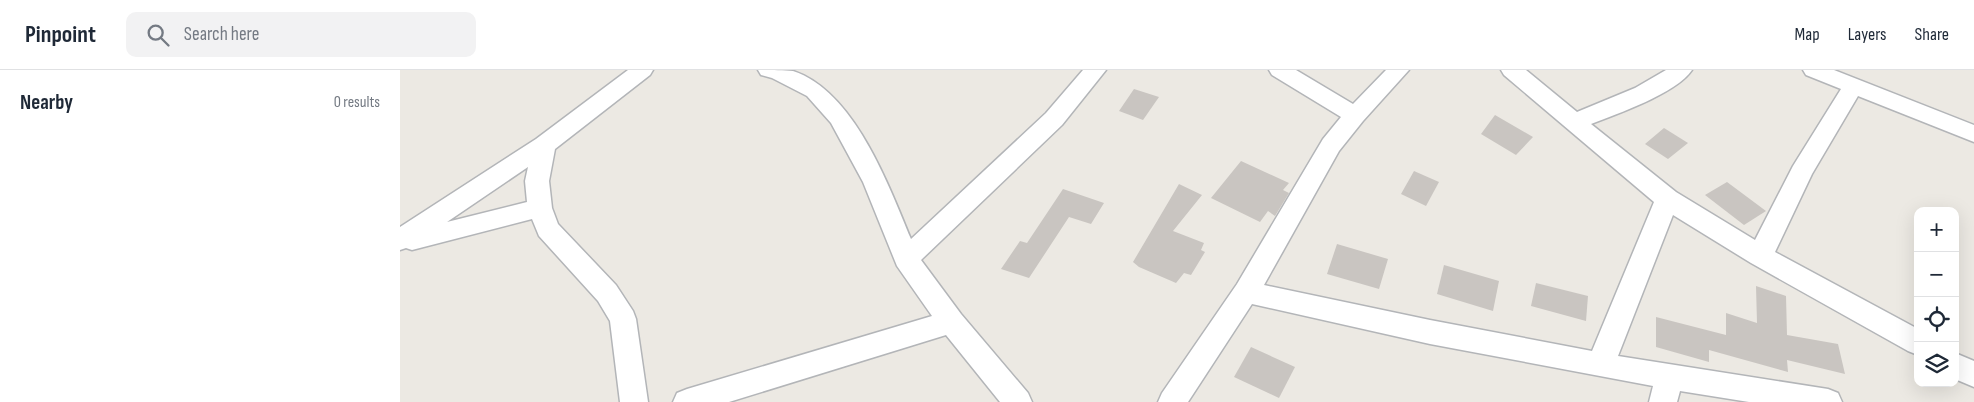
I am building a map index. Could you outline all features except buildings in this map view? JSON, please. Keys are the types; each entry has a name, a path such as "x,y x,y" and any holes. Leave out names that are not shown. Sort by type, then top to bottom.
{"street":[{"path":"400,242 544,145 642,70"},
{"path":"768,70 778,72 816,91 840,118 875,182 906,259 951,322 1018,402"},
{"path":"906,259 1054,119 1095,70"},
{"path":"1280,70 1355,115"},
{"path":"1172,402 1246,292 1326,153 1355,115 1398,70"},
{"path":"1512,70 1667,199 1760,256 1914,342"},
{"path":"1575,121 1629,101 1667,81 1681,70"},
{"path":"1814,70 1974,134"},
{"path":"1760,256 1801,172 1854,85"},
{"path":"544,145 537,181 540,208 548,229 607,293 623,319 634,402"},
{"path":"1600,365 1667,199"},
{"path":"400,242 540,208"},
{"path":"1246,292 1430,332 1600,365 1667,390 1828,402"},
{"path":"687,402 951,322"},
{"path":"1959,366 1974,375"}]}
